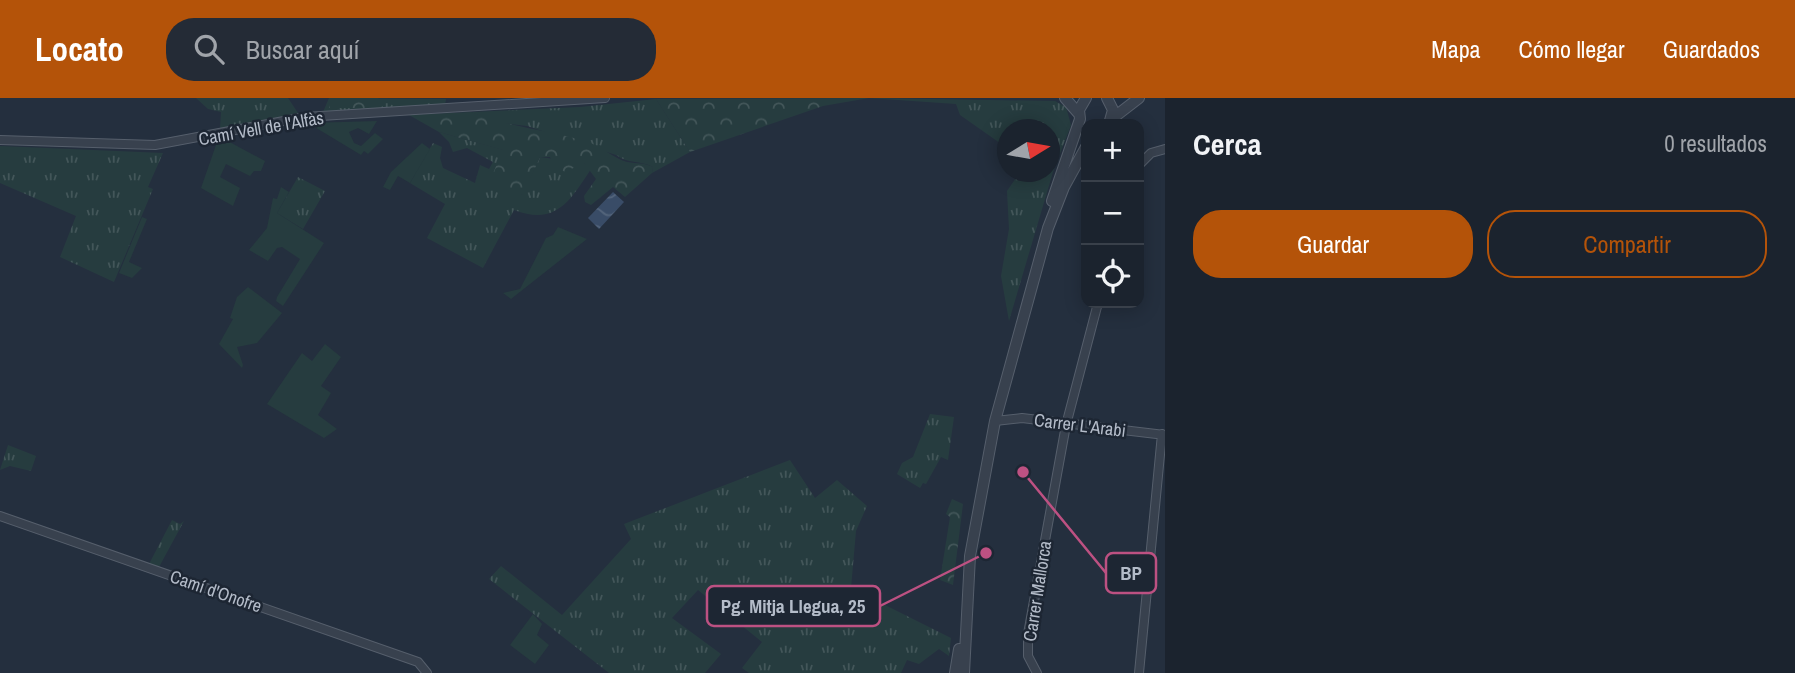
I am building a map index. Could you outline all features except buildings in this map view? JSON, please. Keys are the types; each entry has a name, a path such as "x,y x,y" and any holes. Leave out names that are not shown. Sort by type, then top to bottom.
{"street":[{"name":"Camí Vell de l'Alfàs","path":"0,139 155,145 305,117 605,98"},
{"path":"1065,98 1081,119"},
{"path":"1082,119 1086,98"},
{"path":"1113,119 1139,98"},
{"path":"1109,99 1111,119"},
{"path":"956,673 976,518 995,421 1048,228 1059,176 1081,122"},
{"path":"1144,160 1152,153 1165,149"},
{"path":"1048,228 1064,187 1081,156"},
{"name":"Carrer Mallorca","path":"1037,673 1028,656 1028,634 1066,425 1097,308"},
{"name":"Carrer L'Arabi","path":"995,421 1022,418 1163,435"},
{"path":"1139,673 1163,435"},
{"name":"Camí d'Onofre","path":"0,516 418,662 427,673"},
{"path":"964,673 968,587"}],"green space":[{"path":"196,98 288,98 298,113 220,129 221,112 208,109"},
{"path":"329,98 446,99 445,105 323,112"},
{"path":"331,98 378,98 385,105 379,108 329,108"},
{"path":"869,98 1055,101 1066,107 1071,125 1060,154 1060,119 997,119 997,141 960,115 956,104"},
{"path":"869,98 823,106 690,152 656,99"},
{"path":"656,99 690,152 652,173 653,167 648,165 625,160 527,126 495,122 471,112 580,107"},
{"path":"471,112 588,142 627,162 653,167 652,173 625,197 613,187 591,205 585,202 584,196 596,179 584,163 565,172 554,166 550,157 540,157 523,195 491,178 503,150 439,132 409,115"},
{"path":"377,121 369,134 358,128 349,132 354,143 361,146 375,133 383,139 368,154 364,151 361,155 308,123"},
{"path":"439,132 504,150 522,195 540,157 584,163 591,169 560,208 541,215 514,210 483,268 427,238 445,204 410,183 433,143 442,147 440,158 443,168 475,183 480,165 489,169 493,162 467,148 453,152 449,142"},
{"path":"224,139 265,161 261,171 254,171 250,176 226,164 220,177 240,188 233,206 201,188 216,145"},
{"path":"422,143 430,149 410,183 398,176 390,190 383,187 391,172"},
{"path":"0,146 163,153 148,187 153,189 114,282 60,257 76,216 0,183"},
{"path":"298,177 325,191 303,229 277,213"},
{"path":"1013,182 1050,182 1009,321 1001,276 1009,229 1007,191"},
{"path":"281,187 289,192 277,213 324,243 283,306 276,301 277,297 300,259 282,247 277,248 268,261 249,250 267,228 273,198 277,199"},
{"path":"142,217 147,219 129,262 142,268 132,278 119,273"},
{"path":"558,227 587,239 511,299 503,293 520,289 546,238 553,235"},
{"path":"248,287 282,313 257,343 237,347 242,368 219,344 233,319 230,318 237,297"},
{"path":"325,344 341,357 321,386 331,393 318,415 337,429 324,438 267,404 302,353 312,361"},
{"path":"930,414 954,417 948,460 941,457 926,484 923,483 920,488 897,474 902,463 913,457"},
{"path":"8,445 36,456 31,471 10,466 0,470"},
{"path":"790,460 815,498 837,480 867,506 856,531 851,588 951,638 949,656 939,649 919,664 907,660 901,673 749,673 742,668 762,642 698,590 672,618 721,654 705,673 609,673 489,579 501,566 562,615 631,539 624,524"},
{"path":"952,499 963,504 953,585 940,580 950,517 946,514"},
{"path":"172,520 180,524 184,521 159,567 149,564"},
{"path":"533,614 542,624 537,635 549,645 535,664 510,645"}],"water":[{"path":"613,192 624,202 599,229 588,218"}],"place":[{"name":"BP","path":"1023,472"},
{"name":"Pg. Mitja Llegua, 25","path":"986,553"}]}
